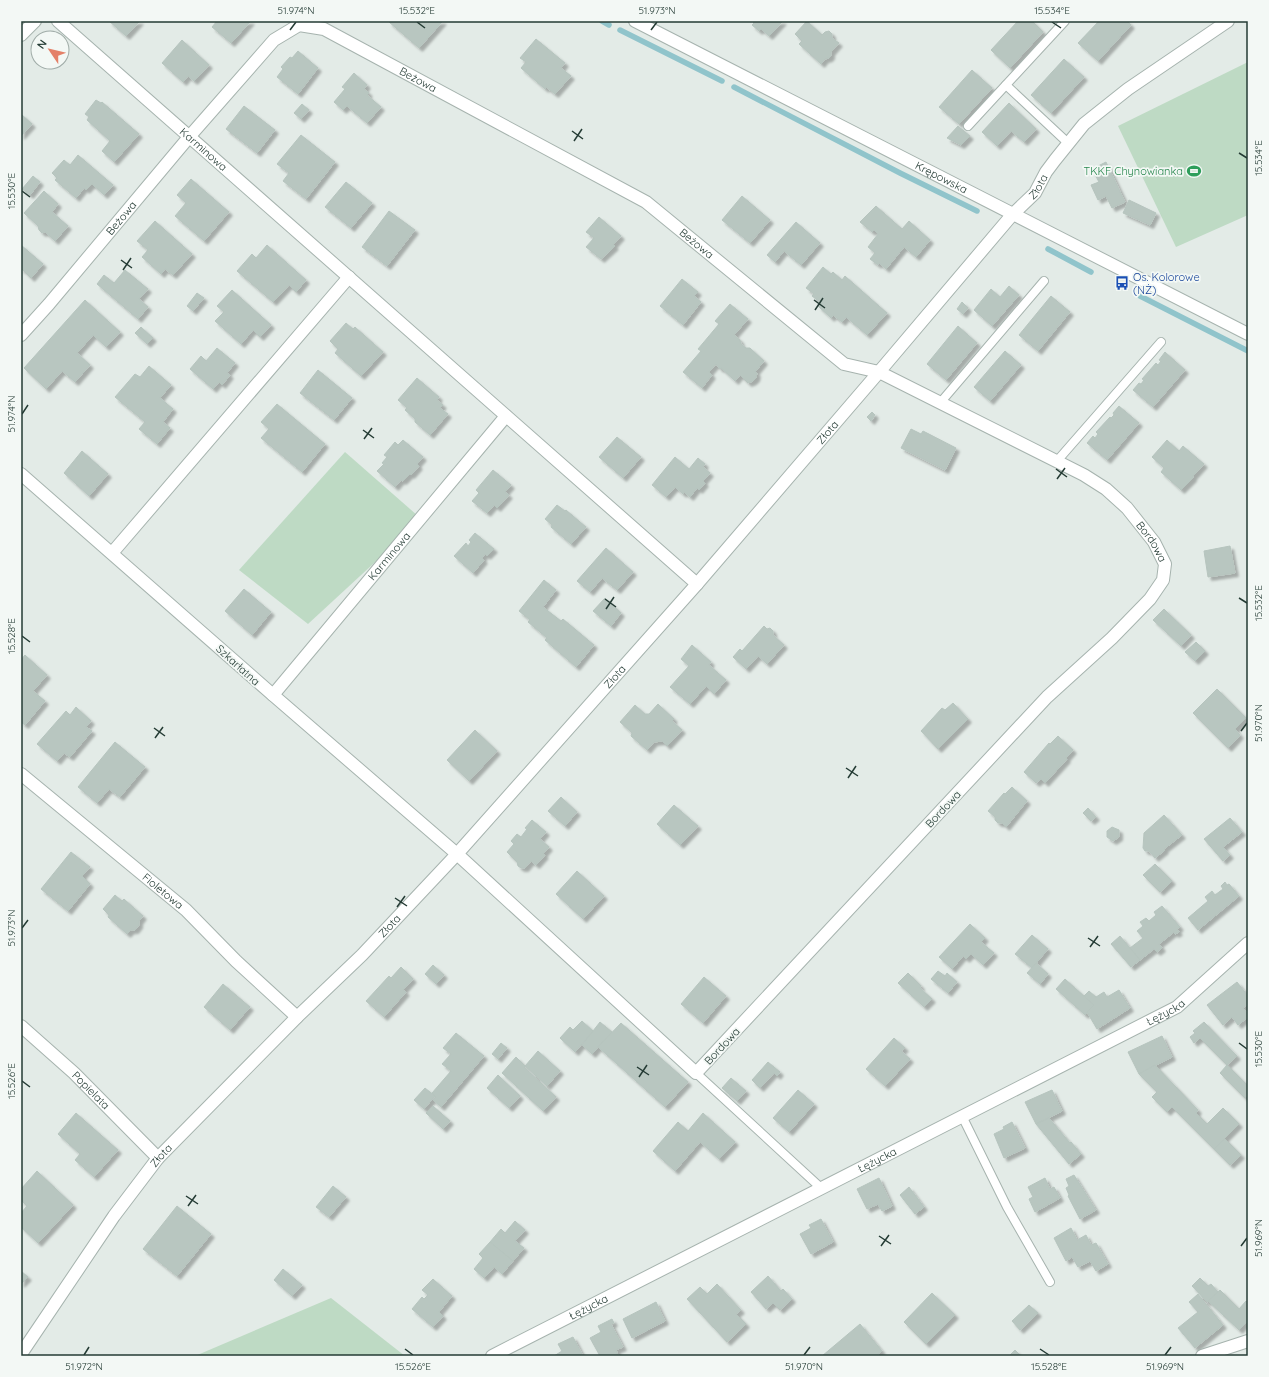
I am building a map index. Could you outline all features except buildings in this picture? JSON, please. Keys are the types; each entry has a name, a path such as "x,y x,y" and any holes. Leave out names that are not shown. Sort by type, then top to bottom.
{"street":[{"path":"21,35 35,21"},
{"name":"Karminowa","path":"58,21 697,584"},
{"name":"Krępowska","path":"636,21 1248,334"},
{"name":"Złota","path":"21,1354 114,1216 158,1158 297,1017 367,950 457,854 697,584 1012,214 1035,194 1046,172 1084,124 1128,88 1228,21"},
{"name":"Beżowa","path":"21,335 49,304 189,137 274,40 299,25 324,29 646,202 844,364 879,372"},
{"path":"112,553 349,277"},
{"name":"Bordowa","path":"457,854 696,1073 1047,698 1112,638 1150,599 1163,580 1165,564 1154,542 1127,508 1106,489 1084,475 1057,461 879,372"},
{"name":"Karminowa","path":"273,695 506,416"},
{"name":"Szkarłatna","path":"21,474 457,854"},
{"name":"Fioletowa","path":"21,774 186,910 236,961 297,1017"},
{"name":"Łężycka","path":"492,1356 1177,1007 1248,943"},
{"name":"Popielata","path":"21,1026 74,1073 158,1158"},
{"path":"1202,1356 1248,1341"}],"lane":[{"path":"968,126 1065,21"},
{"path":"1006,85 1068,143"},
{"path":"940,403 1044,281"},
{"path":"1057,461 1161,342"},
{"path":"696,1073 821,1188"},
{"path":"962,1116 1010,1212 1050,1282"}],"green space":[{"name":"TKKF Chynowianka","path":"1248,62 1248,215 1176,247 1118,126"},
{"path":"345,452 418,516 398,541 308,624 239,570"},
{"path":"331,1298 405,1356 195,1356"}],"waterway":[{"path":"602,21 609,25"},
{"path":"620,30 722,81"},
{"path":"734,87 977,211"},
{"path":"1048,249 1091,272"},
{"path":"1140,296 1248,351"}],"place":[{"name":"TKKF Chynowianka","path":"1194,171"},
{"name":"Os. Kolorowe (NŻ)","path":"1122,283"}]}
